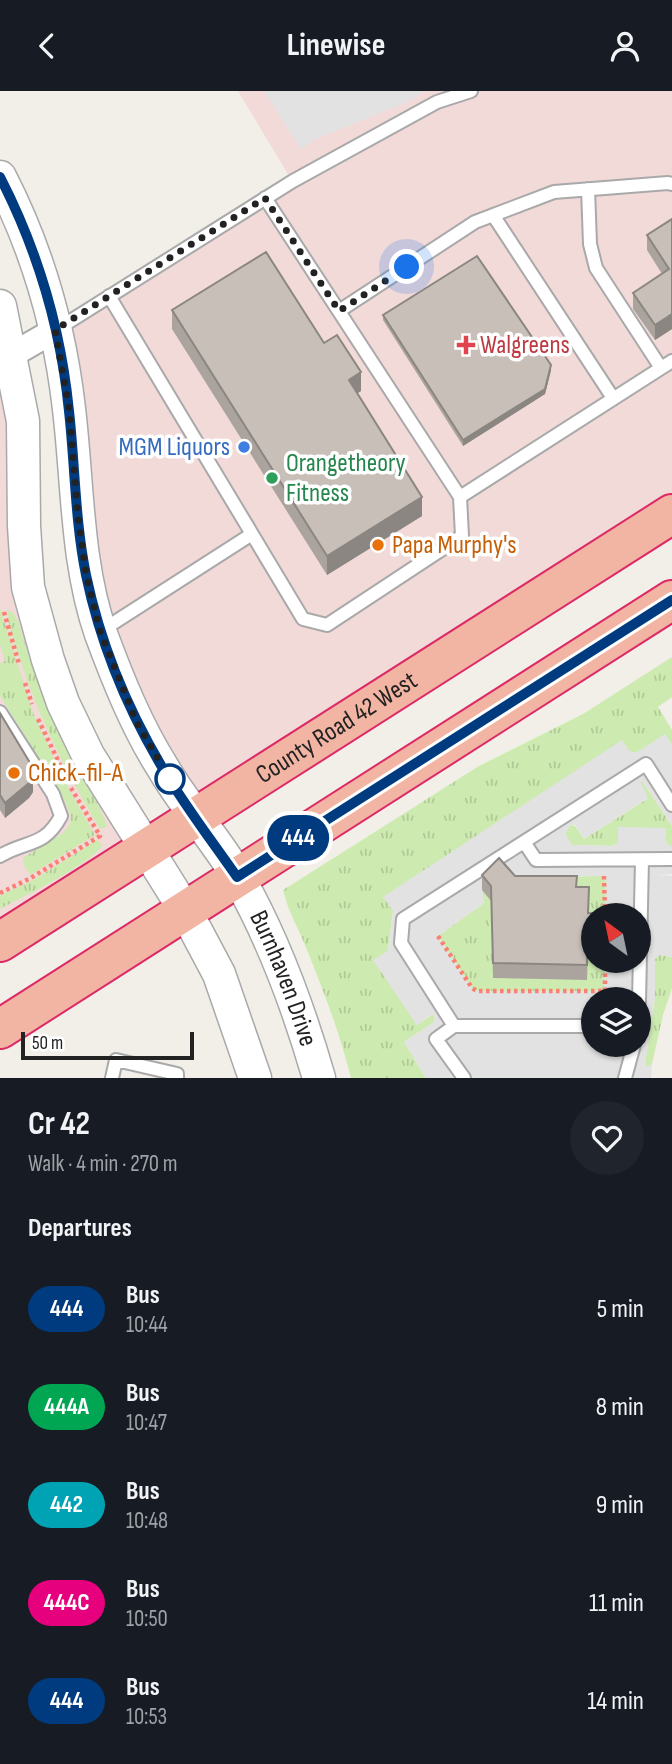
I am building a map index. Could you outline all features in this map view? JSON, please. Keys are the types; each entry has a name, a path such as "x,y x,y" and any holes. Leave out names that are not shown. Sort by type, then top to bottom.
{"highway":[{"name":"County Road 42 West","path":"0,942 672,514"},
{"path":"0,1029 672,600"},
{"path":"0,932 47,913"}],"street":[{"name":"Burnhaven Drive","path":"0,177 44,285 55,330 69,408 79,529 86,574 100,631 137,723 163,769 237,877 272,946 293,995 319,1078"},
{"path":"0,306 5,360 23,421 24,526 28,587 63,703 88,755 186,910 219,974 255,1078"},
{"path":"5,360 55,330"}],"lane":[{"path":"55,330 292,181 437,103 471,91"},
{"path":"339,311 475,222 554,191 672,184"},
{"path":"460,497 667,365 596,268 590,244 588,189"},
{"path":"109,296 303,619 327,625 462,536 460,497 265,198"},
{"path":"493,215 613,398"},
{"path":"100,631 252,534"},
{"path":"0,712 53,794 61,816 53,831 37,842 0,856"},
{"path":"454,1026 401,943 403,919 646,764 672,805"},
{"path":"524,842 536,860 672,859"},
{"path":"639,987 642,859"},
{"path":"464,1078 436,1039 454,1026 581,1026"},
{"path":"625,1078 631,1057"},
{"path":"111,1078 116,1060 177,1074 177,1078"}],"path":[{"path":"0,893 29,879 100,836"},
{"path":"593,876 605,876 605,903"},
{"path":"438,936 472,988 477,991 605,991 605,973"}],"shaded area":[{"path":"238,91 672,91 672,514 196,817 116,671 55,330 292,181"},
{"path":"264,91 425,91 410,101 316,139 301,149"},
{"path":"0,306 48,660 146,849 0,942"},
{"path":"665,734 672,745 672,826 640,780 648,798 584,839 575,825 570,825 565,834 572,845 612,846 618,843 618,827 666,828 665,840 672,846 672,874 657,875 672,876 672,957 659,955 655,959 655,998 651,1024 651,987 604,987 605,973 651,973 651,903 605,903 605,876 507,877 482,890 484,903 438,936 472,988 477,991 581,991 581,1057 646,1057 647,1068 652,1064 651,1078 426,1078 404,1042 433,1023 435,1018 432,1014 417,1025 373,960 388,951 393,911 383,897 622,740 629,751 636,753"}],"green space":[{"path":"0,608 34,715 66,784 95,835 30,875 23,858 63,833 70,824 71,816 63,797 0,696 0,663 5,661 0,644"},
{"path":"7,609 18,621 52,718 66,749 101,810 107,827 100,829 45,724 19,657"},
{"path":"672,657 672,697 658,707 672,730 672,745 665,735 636,753 629,751 622,740 393,911 388,951 374,960 417,1025 433,1014 435,1018 433,1023 404,1042 426,1078 351,1078 331,1013 283,890 479,766 583,714"},
{"path":"639,780 672,826 672,846 665,840 666,828 618,828 618,843 612,846 572,845 565,834 570,825 575,826 584,839 647,799"},
{"path":"97,840 103,845 83,862 0,909 0,896 35,879"},
{"path":"605,876 605,903 581,903 581,922 507,877"},
{"path":"482,890 581,948 581,973 605,973 605,987 581,987 581,991 477,991 472,988 438,936 484,903"},
{"path":"659,955 672,957 672,988 652,1064 647,1068 646,1057 651,1057 655,959"}],"building":[{"path":"672,219 672,314 655,325 633,293 669,269 647,235"},
{"path":"266,252 324,343 337,335 361,372 349,380 422,497 327,556 172,310"},
{"name":"Walgreens","path":"477,256 551,365 545,389 463,440 383,315"},
{"name":"Chick-fil-A","path":"0,713 32,766 33,777 5,803 0,795"},
{"path":"499,858 515,876 577,876 576,887 589,887 588,903 581,903 581,965 493,963 491,886 482,875"}],"bus line":[{"name":"444","path":"0,177 44,285 55,330 69,408 78,517 86,574 100,631 137,723 163,769 237,877 672,600"}],"place":[{"name":"Walgreens","path":"466,345"},
{"name":"MGM Liquors","path":"244,447"},
{"name":"Orangetheory Fitness","path":"272,478"},
{"name":"Papa Murphy's","path":"378,545"},
{"name":"Chick-fil-A","path":"14,773"}],"route":[{"path":"170,779 137,723 100,631 86,574 78,517 69,408 55,330 265,198 339,311 407,267"}]}
